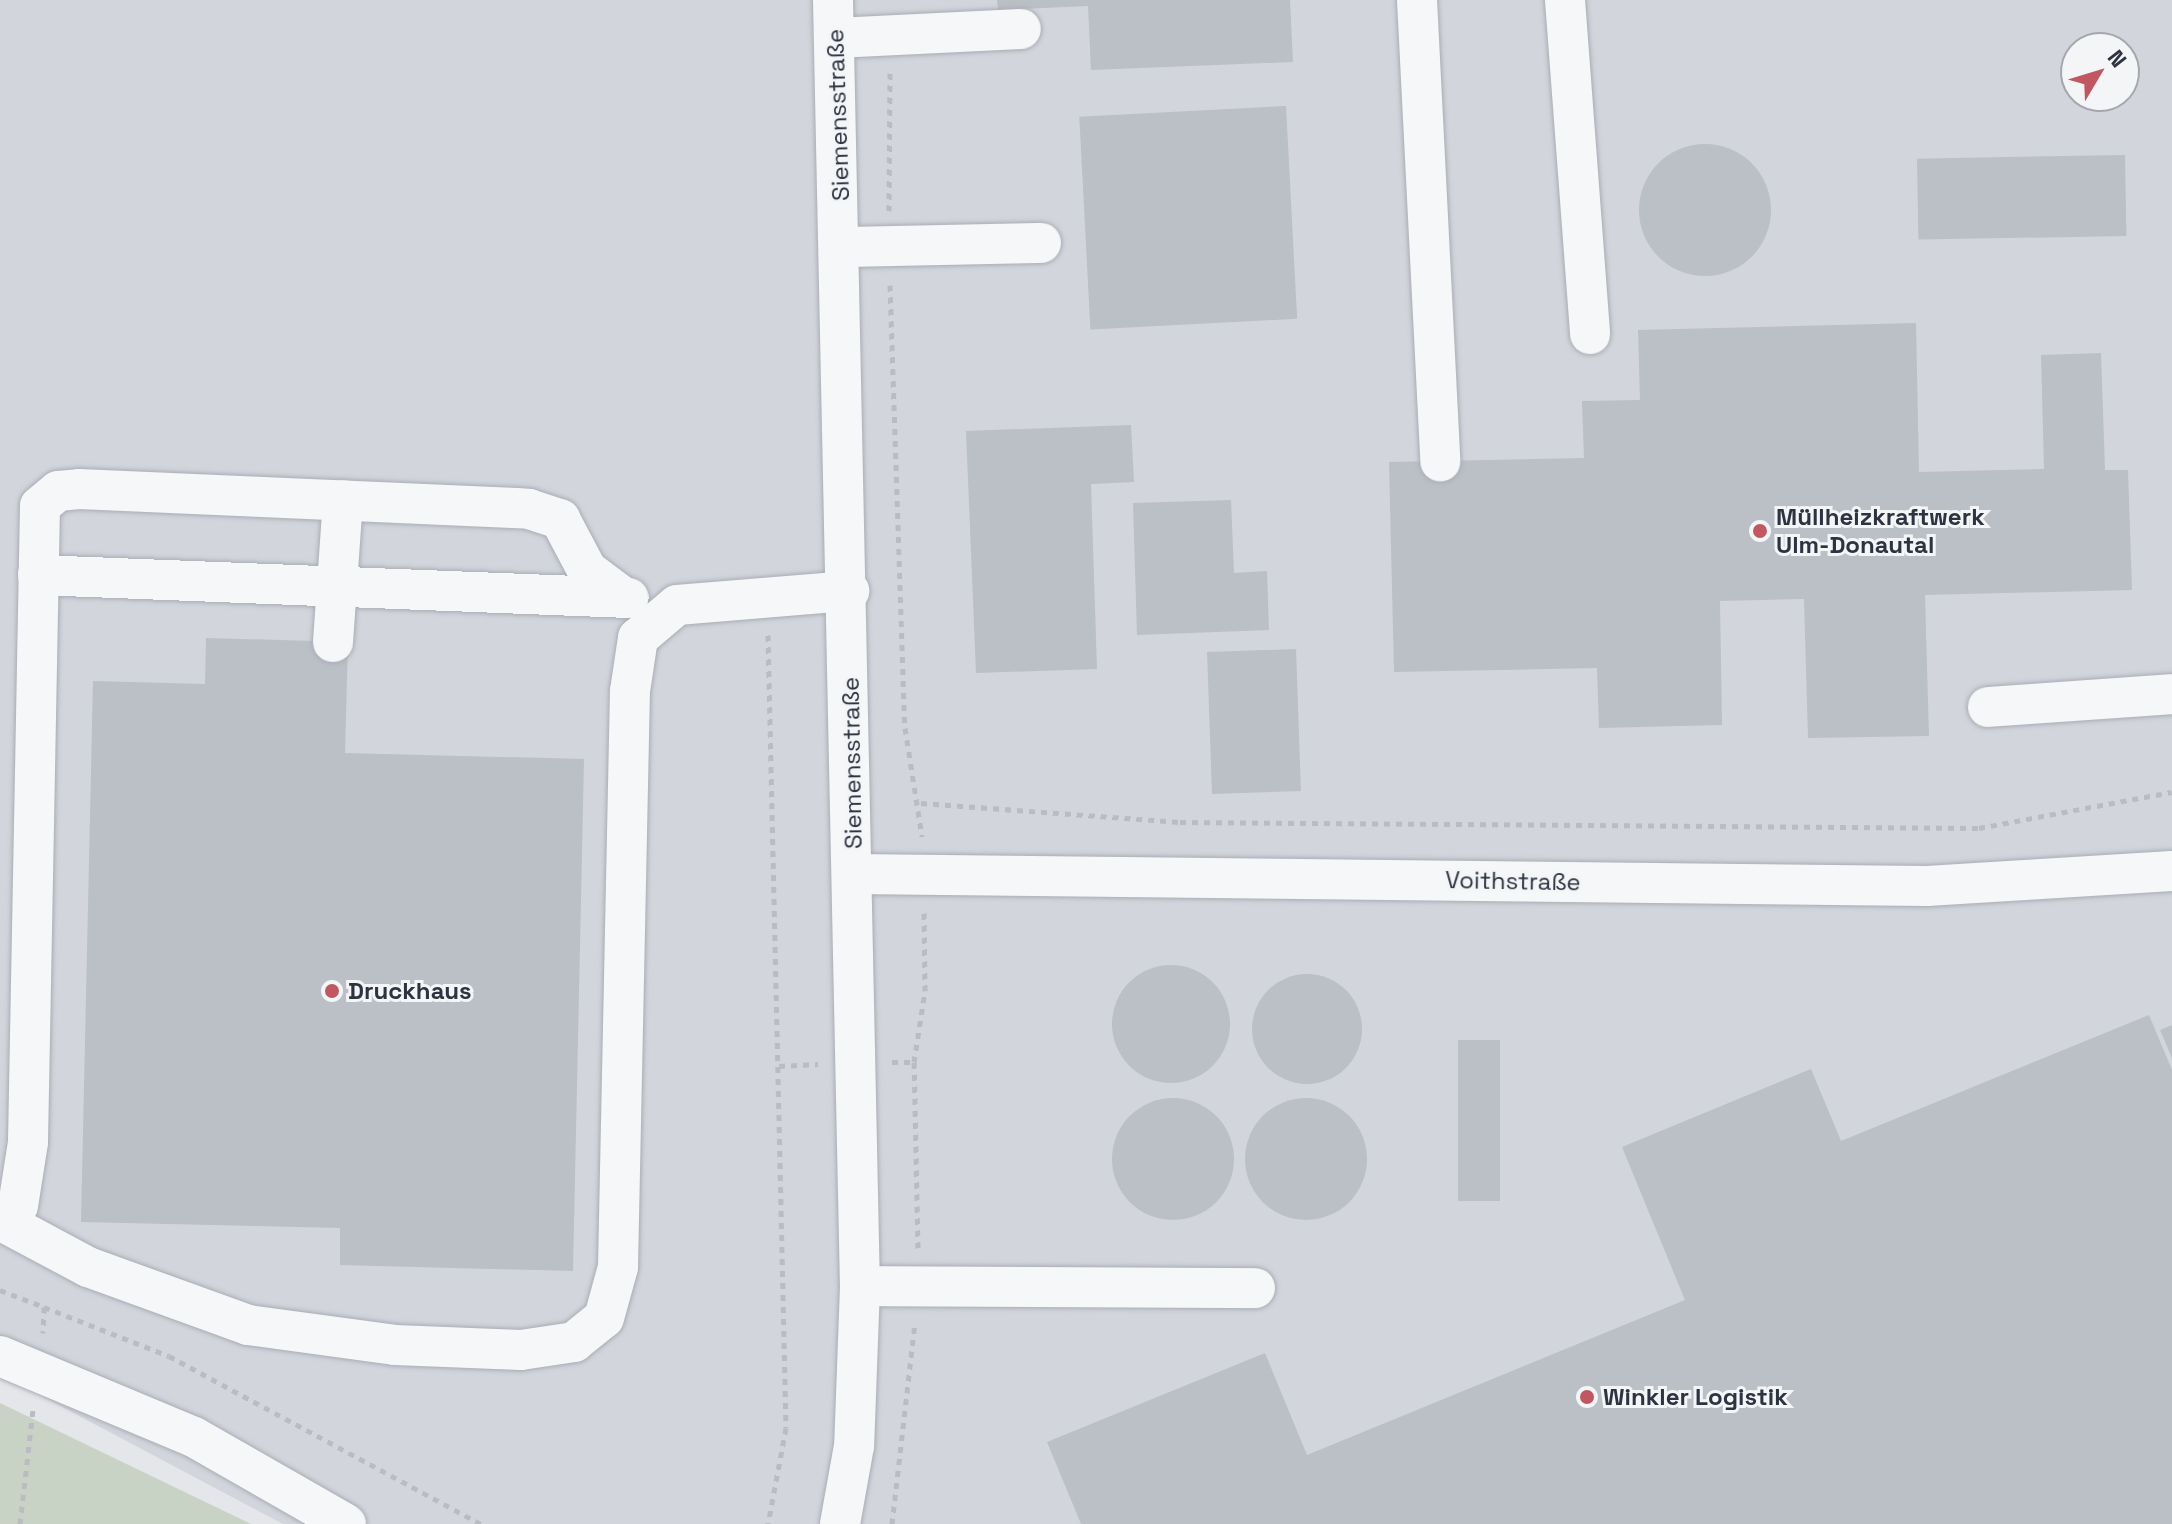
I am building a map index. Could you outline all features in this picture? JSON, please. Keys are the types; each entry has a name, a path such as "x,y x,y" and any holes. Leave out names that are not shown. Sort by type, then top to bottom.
{"street":[{"path":"1417,0 1440,461"},
{"path":"1565,0 1590,334"},
{"path":"834,19 890,34 1021,29"},
{"name":"Siemensstraße","path":"834,19 843,247 860,1286 854,1446 840,1524"},
{"path":"843,247 1041,243"},
{"path":"9,1213 28,1142 40,506 58,491 343,500 539,512 560,519 587,570 623,597"},
{"path":"333,642 343,500"},
{"path":"38,575 623,597 677,605 849,591"},
{"path":"0,1170 9,1213 88,1267 248,1325 395,1345 521,1350 574,1342 604,1318 618,1267 630,691 638,638 677,605"},
{"path":"1988,707 2172,694"},
{"name":"Voithstraße","path":"854,874 1927,886 2172,871"},
{"path":"860,1286 1255,1288"},
{"path":"0,1356 194,1437 346,1524"}],"path":[{"path":"890,34 889,246 905,728 921,803 925,991 914,1062 918,1285 892,1524"},
{"path":"767,598 786,1428 768,1524"},
{"path":"921,803 1180,822 1979,828 2172,792"},
{"path":"0,1290 169,1356 481,1524"},
{"path":"20,1524 22,1456 42,1371 44,1307"}],"shaded area":[{"path":"0,0 2172,0 2172,1524 283,1524 0,1374"},
{"path":"0,1403 251,1524 0,1524"}],"building":[{"path":"997,0 1290,0 1293,62 1091,70 1088,6 998,10"},
{"path":"1286,106 1297,319 1090,330 1079,117"},
{"path":"1705,144 1730,149 1752,163 1766,185 1771,210 1766,235 1752,257 1730,271 1705,276 1680,271 1658,257 1644,235 1639,210 1644,185 1658,163 1680,149"},
{"path":"2125,155 2126,236 1918,240 1917,159"},
{"name":"Müllheizkraftwerk Ulm-Donautal","path":"1916,323 1919,472 2044,469 2041,355 2101,353 2105,470 2128,470 2132,590 1925,595 1929,736 1808,738 1804,599 1720,601 1722,725 1599,728 1597,668 1394,672 1389,462 1584,458 1582,401 1640,400 1638,330"},
{"path":"1131,425 1134,482 1091,484 1097,669 976,673 966,431"},
{"path":"1231,500 1234,573 1267,571 1269,630 1137,635 1133,503"},
{"name":"Druckhaus","path":"206,638 348,642 345,753 584,759 573,1271 340,1265 340,1228 81,1222 93,681 205,684"},
{"path":"1296,649 1301,791 1212,794 1207,652"},
{"path":"1171,965 1194,969 1213,982 1226,1001 1230,1024 1226,1047 1213,1066 1194,1079 1171,1083 1148,1079 1129,1066 1116,1047 1112,1024 1116,1001 1129,982 1148,969"},
{"path":"1307,974 1328,978 1346,990 1358,1008 1362,1029 1358,1050 1346,1068 1328,1080 1307,1084 1286,1080 1268,1068 1256,1050 1252,1029 1256,1008 1268,990 1286,978"},
{"path":"2149,1015 2172,1070 2172,1524 1081,1524 1047,1442 1265,1353 1307,1455 1685,1300 1622,1147 1811,1069 1841,1141"},
{"path":"2172,1025 2172,1058 2160,1030"},
{"path":"1458,1040 1500,1040 1500,1201 1458,1201"},
{"path":"1173,1098 1196,1103 1216,1116 1229,1136 1234,1159 1229,1182 1216,1202 1196,1215 1173,1220 1150,1215 1130,1202 1117,1182 1112,1159 1117,1136 1130,1116 1150,1103"},
{"path":"1306,1098 1329,1103 1349,1116 1362,1136 1367,1159 1362,1182 1349,1202 1329,1215 1306,1220 1283,1215 1263,1202 1250,1182 1245,1159 1250,1136 1263,1116 1283,1103"}],"place":[{"name":"Müllheizkraftwerk Ulm-Donautal","path":"1760,531"},
{"name":"Druckhaus","path":"332,991"},
{"name":"Winkler Logistik","path":"1587,1397"}]}
